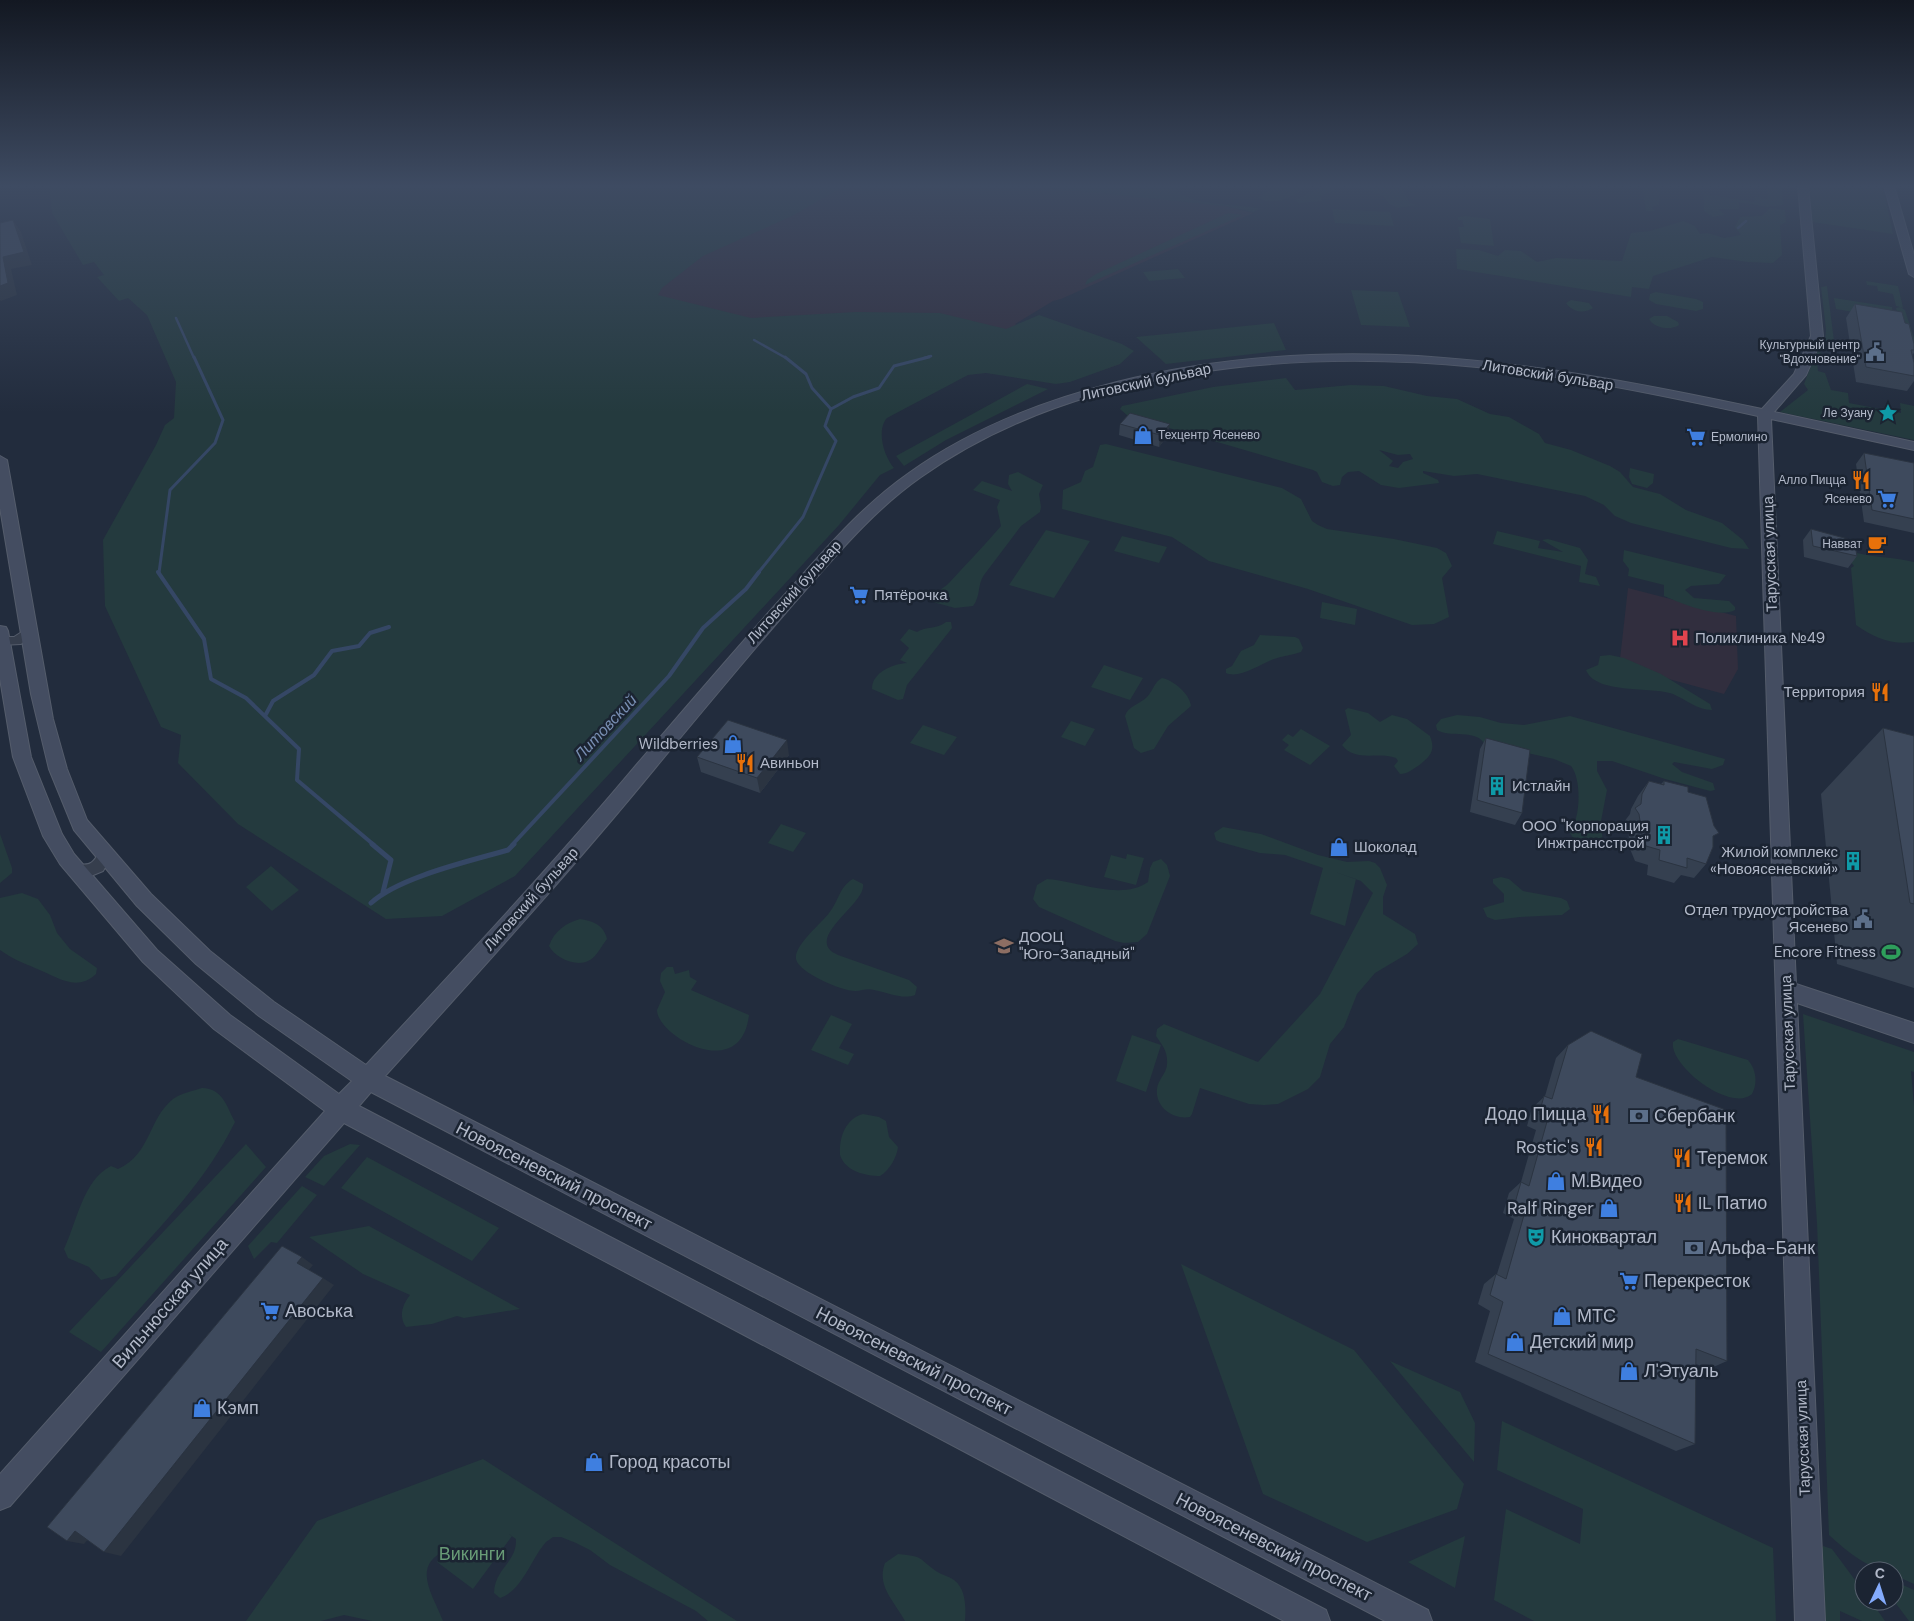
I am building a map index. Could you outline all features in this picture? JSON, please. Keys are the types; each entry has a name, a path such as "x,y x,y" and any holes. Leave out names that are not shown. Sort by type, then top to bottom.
{"main road":[{"path":"1764,415 1800,375 1817,336 1810,262"},
{"path":"1910,262 1914,274"},
{"name":"Литовский бульвар","path":"341,1109 558,871 743,649 868,512 939,459 976,437 1011,420 1076,396 1168,374 1297,359 1348,357 1449,361 1534,370 1914,446"},
{"name":"Тарусская улица","path":"1764,415 1810,1621"},
{"name":"Новоясеневский проспект","path":"0,460 2,494 50,747 78,820 143,901 190,947 250,998 293,1030 368,1079 1418,1621"},
{"path":"1,636 22,757 53,836 83,879 150,956 222,1022 341,1109 1316,1621"},
{"path":"1786,990 1914,1033"},
{"name":"Вильнюсская улица","path":"0,1496 341,1109"}],"street":[{"path":"1,636 17,641 28,632"},
{"path":"83,879 87,872 97,869 103,862 105,855"},
{"path":"83,879 92,878 98,872 108,869 118,870"}],"shaded area":[{"path":"688,262 1144,262 1053,301 1015,324 1120,364 1097,372 750,321 652,299 649,289"},
{"name":"Поликлиника №49","path":"1628,588 1736,616 1738,669 1724,694 1628,668 1620,659"}],"green space":[{"path":"81,262 696,262 662,288 658,295 751,318 856,312 940,313 1006,329 1039,315 1122,344 1134,351 1120,364 1070,382 1056,384 986,373 968,375 887,418 882,429 884,451 894,468 880,475 839,525 515,876 442,916 386,919 238,824 178,763 181,735 161,727 105,606 103,540 156,445 165,425 174,418 176,382 147,315 128,298 119,301 97,277 104,275 94,262 83,265"},
{"path":"1123,262 1138,262 1085,285 1087,280"},
{"path":"1457,262 1698,262 1653,276 1649,289 1632,287 1631,297 1457,269"},
{"path":"1745,262 1775,262 1773,263"},
{"path":"1178,269 1185,278 1149,281 1143,272"},
{"path":"1866,281 1898,286 1903,308 1896,306 1893,294 1878,291 1877,286 1867,285"},
{"path":"1827,286 1834,341 1825,341 1826,329 1821,287"},
{"path":"1351,290 1398,292 1410,327 1361,325"},
{"path":"1656,292 1696,299 1703,302 1703,309 1696,311 1656,304 1649,300 1650,294"},
{"path":"1834,298 1892,307 1894,319 1836,309"},
{"path":"1571,300 1589,303 1593,308 1586,311 1575,310 1566,303"},
{"path":"1900,307 1905,310 1914,338 1914,346 1900,329 1896,308"},
{"path":"1654,316 1667,316 1678,322 1679,325 1667,328 1655,325 1649,319"},
{"path":"1274,323 1286,350 1166,364 1136,337"},
{"path":"1817,350 1824,355 1825,360 1817,359 1818,371 1825,373 1831,390 1848,393 1849,403 1901,413 1900,403 1914,406 1914,440 1780,412 1808,390 1804,384"},
{"path":"1286,378 1295,390 1351,385 1384,386 1427,396 1457,399 1490,414 1509,417 1539,434 1545,443 1571,450 1610,466 1620,472 1633,487 1660,494 1686,510 1722,523 1743,540 1749,549 1731,548 1631,523 1615,516 1604,505 1585,496 1477,474 1454,476 1423,471 1423,473 1438,480 1439,483 1399,488 1381,485 1359,471 1348,472 1342,477 1340,485 1333,486 1322,482 1317,472 1313,470 1128,416 1120,409 1122,406 1213,387","holes":["1379,450 1398,455 1410,454 1413,459 1403,462 1398,468 1389,466 1393,461"]},
{"path":"1027,384 1048,389 946,440 904,466 896,456"},
{"path":"1106,444 1282,488 1301,499 1312,521 1327,529 1394,539 1437,548 1446,553 1452,566 1442,578 1449,617 1434,624 1412,625 1308,589 1209,561 1172,537 1062,509 1063,490 1081,482 1085,471 1093,467 1100,445"},
{"path":"1630,468 1654,474 1653,483 1647,488 1632,484 1629,477"},
{"path":"1018,472 1043,485 1039,494 1040,512 1021,526 984,575 973,606 955,608 933,602 932,598 950,582 1001,526 997,507 1000,500 973,490 982,481 1012,491 1008,484 1009,475"},
{"path":"1046,530 1090,541 1054,598 1009,585"},
{"path":"1497,531 1540,541 1538,548 1563,552 1542,540 1548,539 1580,548 1588,560 1585,574 1596,577 1600,586 1579,582 1581,566 1493,544"},
{"path":"1122,536 1167,547 1159,563 1114,551"},
{"path":"1624,550 1726,575 1719,584 1691,586 1685,590 1694,598 1729,601 1735,607 1735,610 1719,613 1689,606 1664,596 1664,585 1628,576 1629,569 1623,561"},
{"path":"1857,553 1914,562 1914,642 1906,643 1883,640 1856,625 1851,568 1854,566 1850,561 1849,555"},
{"path":"1322,602 1357,609 1355,625 1320,618"},
{"path":"951,622 952,628 907,685 903,699 898,700 872,689 876,678 884,670 907,663 900,660 909,648 900,640 909,629 917,632"},
{"path":"1260,635 1295,637 1299,639 1303,648 1301,652 1274,659 1244,673 1226,673 1226,669 1232,666 1241,651 1254,645"},
{"path":"1610,655 1624,658 1661,674 1710,704 1712,710 1697,707 1673,694 1612,686 1592,678 1586,670 1598,665 1600,656"},
{"path":"1104,665 1143,678 1130,700 1091,687"},
{"path":"1162,678 1180,688 1188,697 1191,706 1168,726 1154,749 1141,753 1134,748 1125,716 1131,707 1147,697"},
{"path":"1348,708 1368,713 1380,722 1392,715 1407,719 1430,736 1432,741 1431,753 1418,766 1407,773 1400,774 1394,766 1398,761 1396,758 1354,754 1342,745 1351,735 1345,710"},
{"path":"1457,715 1524,725 1570,716 1725,759 1723,765 1712,769 1674,762 1672,764 1682,772 1713,783 1715,790 1710,791 1665,779 1612,761 1597,761 1597,771 1607,790 1601,821 1603,845 1601,849 1593,848 1579,843 1570,833 1575,820 1579,798 1578,784 1571,766 1554,759 1484,743 1475,736 1437,730 1436,725 1441,719"},
{"path":"1071,721 1095,729 1085,746 1061,737"},
{"path":"923,725 957,737 944,755 910,743"},
{"path":"1301,729 1330,746 1310,765 1284,750 1289,745 1282,740 1288,734 1293,737"},
{"path":"781,824 806,833 793,852 768,843"},
{"path":"1223,827 1261,834 1318,855 1347,862 1369,861 1375,863 1380,868 1387,885 1383,897 1383,914 1415,934 1418,944 1407,954 1375,973 1357,994 1344,1027 1330,1044 1320,1077 1308,1089 1278,1104 1264,1105 1249,1104 1200,1088 1190,1117 1177,1116 1162,1107 1157,1095 1159,1082 1167,1067 1167,1055 1156,1036 1157,1029 1164,1024 1258,1062 1320,994 1373,893 1361,881 1356,879 1345,926 1310,914 1323,868 1285,855 1260,853 1220,842 1216,840 1214,833"},
{"path":"0,834 12,873 0,883"},
{"path":"1127,854 1144,858 1136,885 1104,877 1111,855 1126,859"},
{"path":"1161,859 1167,865 1170,876 1147,934 1138,942 1124,943 1115,941 1039,907 1033,899 1037,885 1047,879 1112,890 1125,890 1137,887 1148,882 1153,862"},
{"path":"271,866 299,890 272,911 246,887"},
{"path":"1501,877 1509,879 1523,891 1561,898 1567,901 1570,909 1562,915 1495,920 1487,917 1483,908 1504,902 1504,894 1493,883 1493,879"},
{"path":"853,879 863,884 862,892 831,931 827,940 829,948 838,955 909,980 917,987 915,995 905,997 871,989 855,991 831,985 805,970 796,959 799,947 829,913 842,890"},
{"path":"22,893 38,899 50,915 57,933 70,949 97,968 96,974 88,980 73,983 17,960 0,950 0,898"},
{"path":"580,919 597,924 606,934 607,939 593,958 579,963 561,958 549,946 561,928"},
{"path":"667,967 673,967 675,974 689,970 690,977 697,981 691,990 749,1015 743,1036 731,1047 716,1051 700,1048 684,1041 670,1031 661,1021 657,1010 665,992 660,981 661,973"},
{"path":"1803,1014 1914,1052 1914,1072 1911,1071 1914,1106 1914,1584 1904,1580 1904,1561 1862,1561 1829,1535 1817,1223"},
{"path":"831,1015 852,1024 839,1048 854,1054 848,1065 811,1050"},
{"path":"1132,1035 1161,1045 1146,1092 1116,1081"},
{"path":"1678,1039 1748,1060 1755,1076 1752,1094 1742,1098 1730,1097 1703,1084 1681,1063 1674,1052 1673,1042"},
{"path":"202,1088 215,1091 223,1099 235,1122 210,1164 181,1203 116,1276 101,1280 89,1267 68,1258 64,1249 87,1191 101,1172 111,1166 118,1169 129,1163 137,1155 158,1116 173,1099"},
{"path":"863,1114 879,1117 886,1121 889,1137 898,1147 892,1163 880,1176 856,1172 846,1165 840,1155 844,1130 852,1120"},
{"path":"246,1144 266,1167 101,1352 69,1332"},
{"path":"350,1144 360,1145 324,1186 305,1177 324,1156"},
{"path":"367,1157 499,1228 472,1261 341,1188"},
{"path":"302,1186 317,1195 277,1243 271,1242 254,1259 248,1246"},
{"path":"369,1226 520,1309 464,1318 457,1316 432,1324 406,1327 402,1319 402,1310 410,1295 363,1274 309,1237"},
{"path":"1181,1264 1354,1350 1464,1484 1457,1509 1367,1542 1263,1494"},
{"path":"1390,1361 1460,1392 1475,1423 1474,1462"},
{"path":"1502,1421 1773,1548 1776,1621 1534,1621 1494,1600 1506,1509 1580,1544 1583,1509 1497,1470"},
{"name":"Викинги","path":"483,1459 737,1621 708,1621 696,1611 610,1565 590,1550 561,1537 553,1537 546,1542 520,1582 508,1594 500,1598 494,1593 495,1584 513,1554 516,1539 512,1536 473,1589 437,1562 447,1550 436,1556 429,1564 427,1581 443,1621 372,1621 344,1615 321,1621 246,1621 317,1521"},
{"path":"1465,1536 1455,1588 1408,1562"},
{"path":"1823,1546 1832,1549 1854,1579 1854,1611 1878,1611 1885,1621 1862,1621 1840,1611 1840,1621 1825,1621 1821,1550"},
{"path":"898,1554 920,1558 958,1584 963,1593 965,1621 905,1621 888,1594 883,1579 885,1563"},
{"path":"1904,1586 1914,1590 1914,1621 1909,1621 1902,1611 1904,1611"}],"building":[{"path":"0,262 4,262 8,283 0,286"},
{"path":"1855,304 1902,312 1905,323 1909,324 1914,344 1914,350 1911,350 1914,376 1866,367"},
{"path":"1130,413 1170,424 1160,435 1120,424"},
{"name":"Ясенево","path":"1864,453 1914,463 1914,519 1872,510"},
{"path":"1811,529 1848,539 1849,543 1855,545 1857,556 1813,546"},
{"path":"728,720 787,740 757,778 697,757"},
{"path":"1883,728 1914,736 1914,904 1910,903"},
{"name":"Истлайн","path":"1486,738 1530,750 1522,813 1477,800"},
{"name":"ООО \"Корпорация Инжтрансстрой\"","path":"1649,781 1664,785 1664,781 1688,787 1688,792 1706,797 1714,826 1719,833 1713,836 1713,847 1706,864 1687,858 1687,868 1659,860 1660,850 1646,846 1642,835 1639,814 1635,808 1641,804 1642,794"},
{"path":"1591,1031 1642,1054 1636,1077 1726,1110 1727,1361 1696,1349 1695,1444 1488,1354 1503,1302 1490,1295 1496,1274 1506,1279 1526,1208 1515,1203 1521,1182 1529,1186 1548,1118 1539,1114 1544,1096 1552,1099 1568,1045"},
{"name":"Кэмп","path":"282,1246 302,1257 297,1263 323,1278 104,1552 75,1531 67,1541 47,1527"}],"waterway":[{"path":"176,318 194,358"},
{"path":"754,340 786,358"},
{"path":"924,358 931,356"},
{"path":"159,573 170,490 215,443 223,420 194,357"},
{"path":"785,357 806,374 812,388 831,409"},
{"path":"831,409 853,397 879,388 894,366 929,357"},
{"path":"758,573 803,517 836,441 825,426 831,409"},
{"path":"158,572 204,639 211,679 246,698 299,749 297,780 374,845"},
{"name":"Литовский","path":"512,845 669,676 703,628 746,589 759,572"},
{"path":"265,716 273,701 314,675 332,651 359,646 370,633 389,627"},
{"path":"372,844 391,860 383,892"},
{"name":"Литовский","path":"371,903 399,885 436,871 508,850 514,844"}],"place":[{"name":"Культурный центр \"Вдохновение\"","path":"1875,352"},
{"name":"Ле Зуану","path":"1888,413"},
{"name":"Техцентр Ясенево","path":"1143,435"},
{"name":"Ермолино","path":"1696,437"},
{"name":"Алло Пицца","path":"1861,480"},
{"name":"Ясенево","path":"1887,499"},
{"name":"Навват","path":"1877,544"},
{"name":"Пятёрочка","path":"859,595"},
{"name":"Поликлиника №49","path":"1680,638"},
{"name":"Территория","path":"1880,692"},
{"name":"Wildberries","path":"733,744"},
{"name":"Авиньон","path":"745,763"},
{"name":"Истлайн","path":"1497,786"},
{"name":"ООО \"Корпорация Инжтрансстрой\"","path":"1664,835"},
{"name":"Шоколад","path":"1339,847"},
{"name":"Жилой комплекс «Новоясеневский»","path":"1853,861"},
{"name":"Отдел трудоустройства Ясенево","path":"1863,919"},
{"name":"ДООЦ \"Юго-Западный\"","path":"1004,946"},
{"name":"Encore Fitness","path":"1891,952"},
{"name":"Додо Пицца","path":"1601,1114"},
{"name":"Сбербанк","path":"1639,1116"},
{"name":"Rostic's","path":"1594,1147"},
{"name":"Теремок","path":"1682,1158"},
{"name":"М.Видео","path":"1556,1181"},
{"name":"IL Патио","path":"1683,1203"},
{"name":"Ralf Ringer","path":"1609,1208"},
{"name":"Киноквартал","path":"1536,1237"},
{"name":"Альфа-Банк","path":"1694,1248"},
{"name":"Перекресток","path":"1629,1281"},
{"name":"Авоська","path":"270,1311"},
{"name":"МТС","path":"1562,1316"},
{"name":"Детский мир","path":"1515,1342"},
{"name":"Л'Этуаль","path":"1629,1371"},
{"name":"Кэмп","path":"202,1408"},
{"name":"Город красоты","path":"594,1462"}]}
